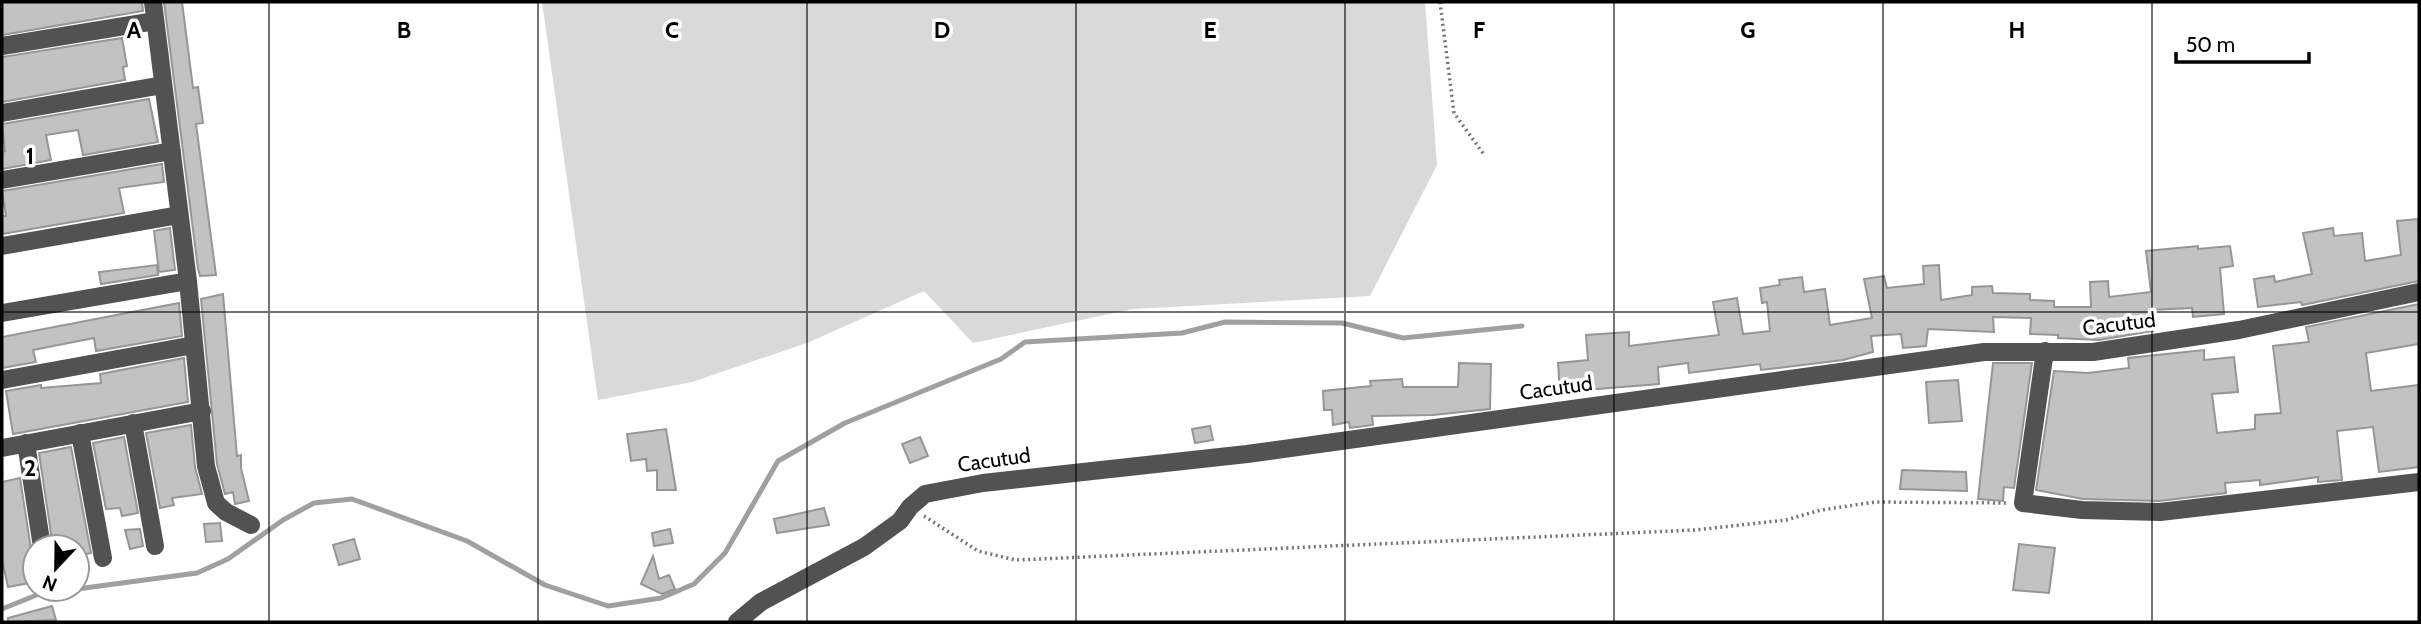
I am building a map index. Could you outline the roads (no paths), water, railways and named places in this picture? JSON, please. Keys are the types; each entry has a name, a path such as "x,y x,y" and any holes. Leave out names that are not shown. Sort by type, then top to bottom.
{"street":[{"path":"153,2 188,281 206,466 216,503 226,512 251,525"},
{"path":"2,46 155,21"},
{"path":"2,113 163,85"},
{"path":"2,180 172,151"},
{"path":"2,246 178,215"},
{"path":"2,313 188,281"},
{"name":"Cacutud","path":"737,622 761,602 864,547 900,522 910,507 925,494 983,483 1261,452 1984,352 2093,352 2239,330 2419,292"},
{"path":"2,380 194,345"},
{"path":"2045,351 2023,503 2082,510 2160,512 2419,482"},
{"path":"2,447 202,411"},
{"path":"133,423 155,546"},
{"path":"80,433 103,558"},
{"path":"26,443 40,533"}],"waterway":[{"path":"91,587 197,573 228,559 283,520 314,503 352,499 467,541 545,585 608,606 661,598 694,584 725,553 778,461 845,423 1001,359 1025,342 1182,333 1225,322 1342,323 1403,338 1522,326"},
{"path":"2,609 21,601"}]}
